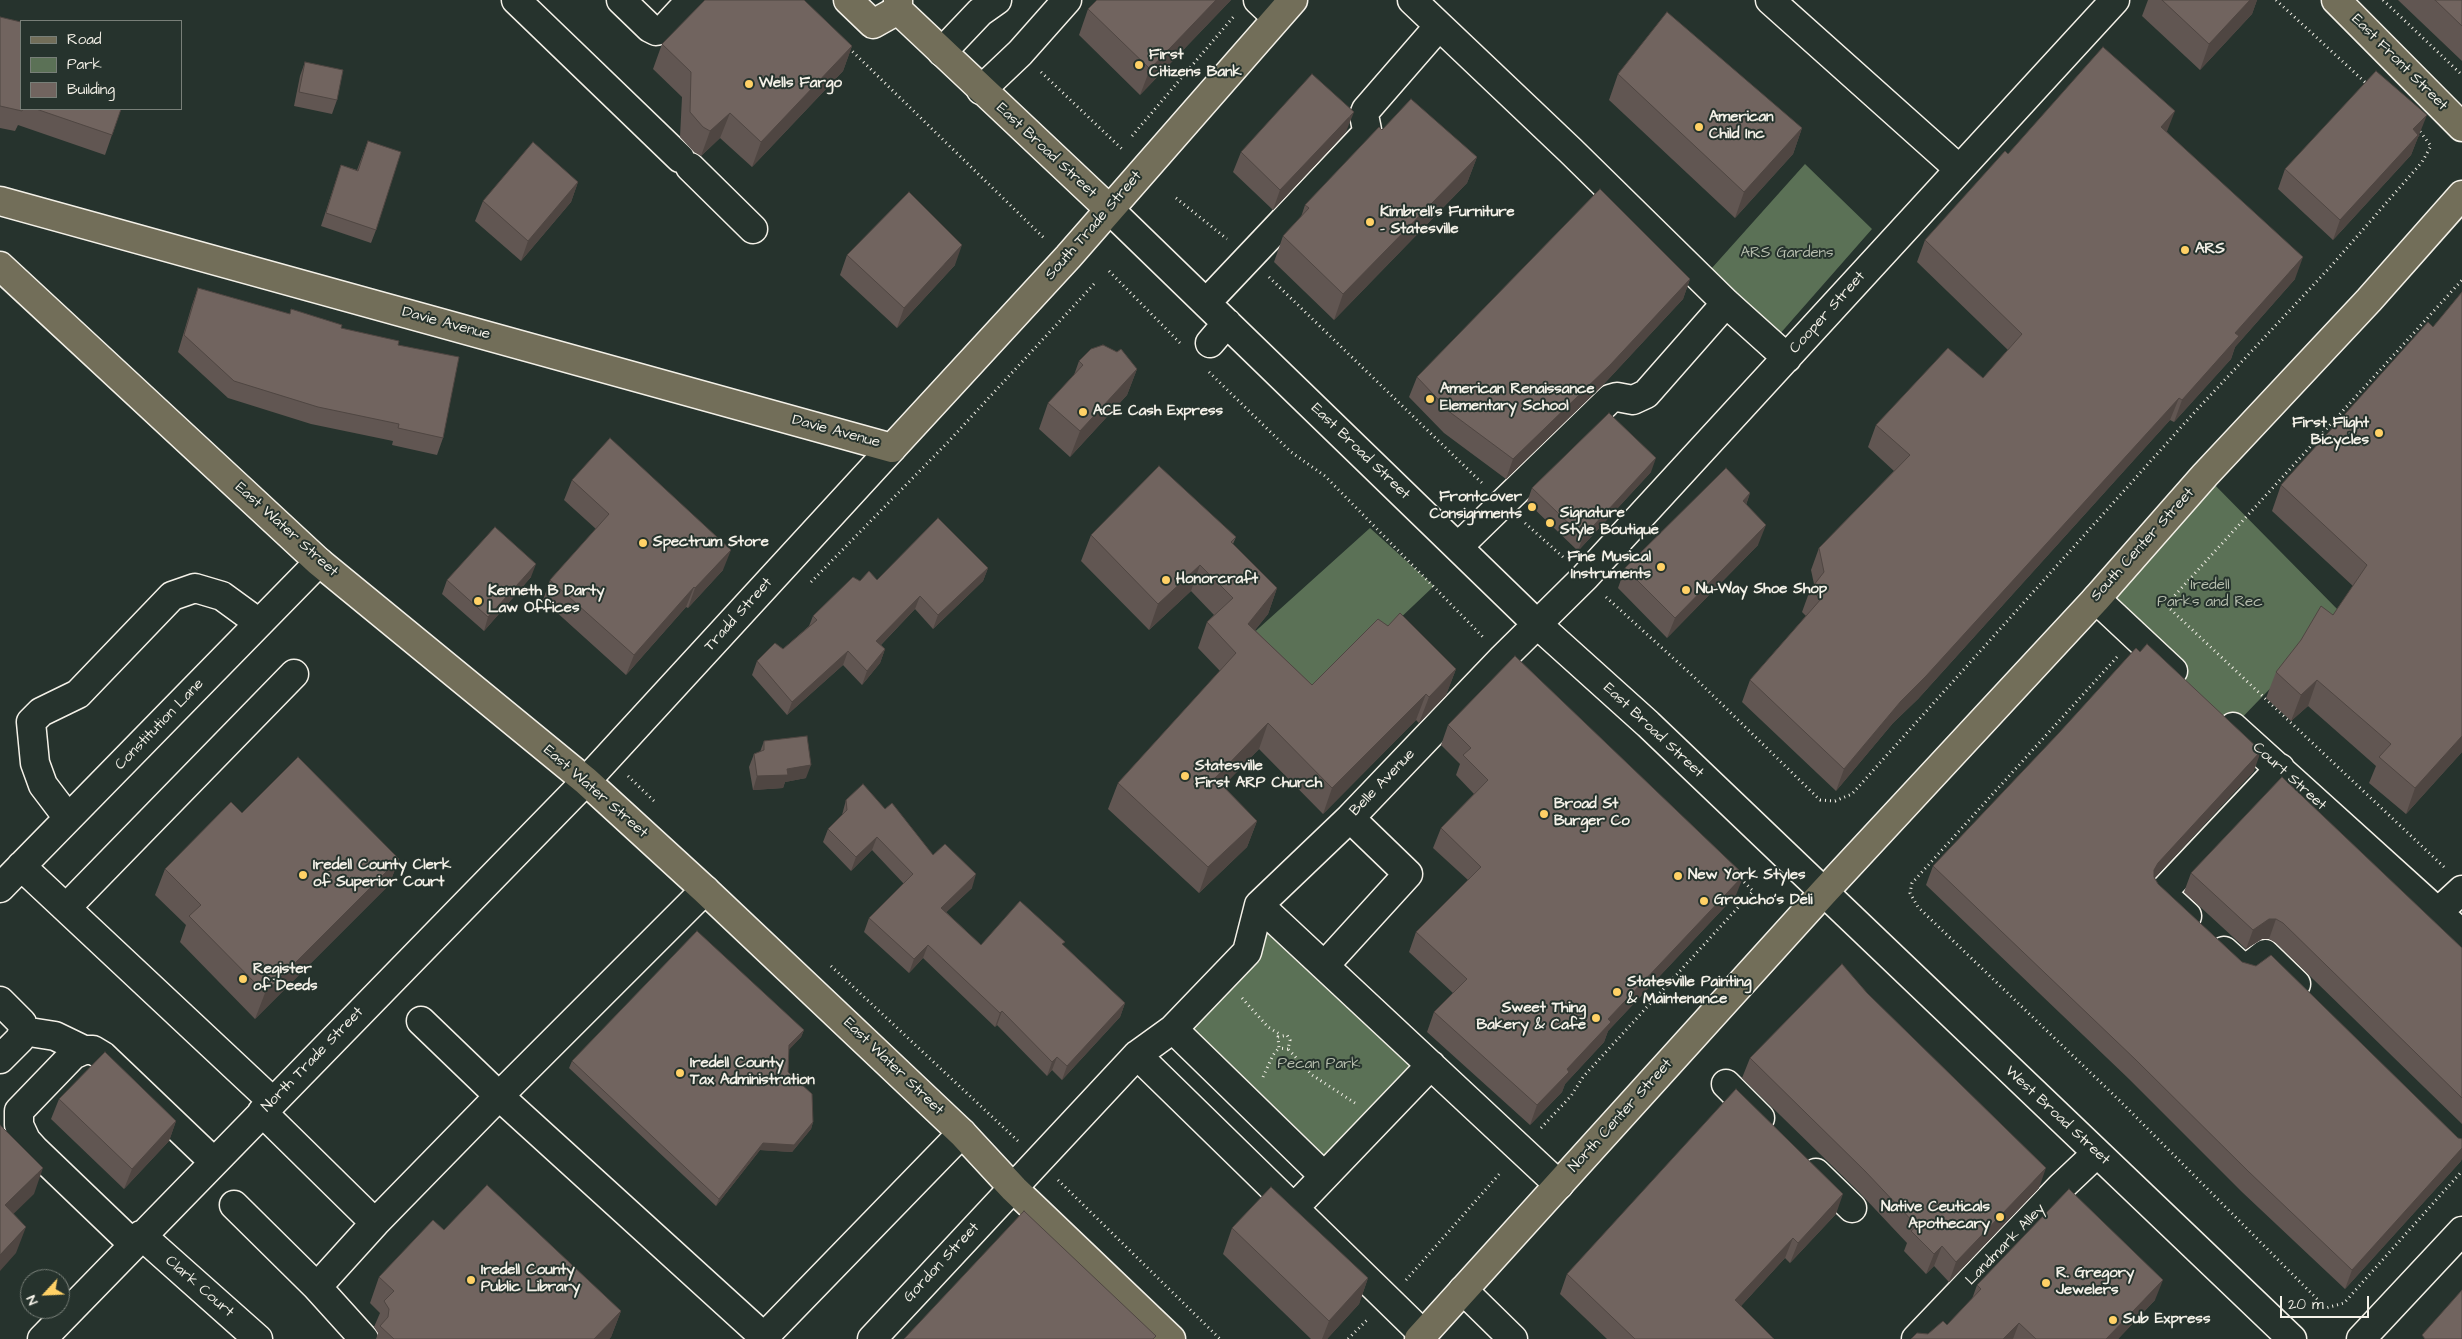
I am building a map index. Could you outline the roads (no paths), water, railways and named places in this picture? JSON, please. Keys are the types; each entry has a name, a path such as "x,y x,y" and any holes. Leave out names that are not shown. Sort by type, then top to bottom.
{"main road":[{"name":"East Broad Street","path":"848,0 873,24 898,5 981,90 1109,209"},
{"name":"East Front Street","path":"2336,0 2462,127"},
{"name":"South Trade Street","path":"892,448 1068,257 1109,209 1266,8"},
{"name":"South Center Street","path":"1823,893 2096,599 2205,475 2369,300 2462,195"},
{"name":"Davie Avenue","path":"0,202 892,448"},
{"name":"East Water Street","path":"0,266 320,562 586,781 705,890 962,1133 1014,1189 1171,1339"},
{"name":"North Center Street","path":"1421,1336 1823,893"}],"street":[{"path":"516,0 753,228"},
{"path":"621,0 650,28 656,30 664,28 691,0"},
{"path":"942,52 980,12 996,0"},
{"path":"981,90 1020,52 1067,0"},
{"path":"1412,0 1592,171 1726,303 1787,358"},
{"path":"1770,0 1959,169"},
{"name":"Cooper Street","path":"1538,625 1585,577 2115,0"},
{"path":"1206,303 1364,136 1367,130 1364,115 1366,110 1439,26"},
{"name":"East Broad Street","path":"1109,209 1206,303 1213,344 1458,547 1538,625 1648,724 1823,893"},
{"path":"1458,547 1610,399 1617,397 1633,400 1646,394 1726,303"},
{"name":"Tradd Street","path":"586,781 892,448"},
{"name":"Constitution Lane","path":"0,888 320,562"},
{"path":"68,818 43,785 35,763 31,722 41,712 78,694 172,596 195,588 222,596 259,623"},
{"path":"2096,599 2192,688"},
{"name":"Belle Avenue","path":"1259,905 1350,818 1503,658 1538,625"},
{"path":"66,908 294,674"},
{"name":"Court Street","path":"2213,708 2462,934"},
{"path":"2280,768 2162,893 2245,970 2265,954 2314,1002"},
{"name":"North Trade Street","path":"42,1339 586,781"},
{"path":"1324,965 1408,874 1350,818"},
{"path":"21,866 267,1107 375,1223"},
{"path":"2438,912 2455,880"},
{"path":"317,1287 375,1223 499,1096 705,890"},
{"name":"West Broad Street","path":"1823,893 2292,1339"},
{"path":"1259,905 1559,1184"},
{"name":"Gordon Street","path":"872,1339 995,1204 1014,1189 1137,1054 1173,1029 1238,961 1259,905"},
{"path":"0,1001 22,1024 23,1032 20,1039 0,1059"},
{"path":"421,1020 499,1096 764,1337 962,1133"},
{"path":"1173,1029 1324,1176"},
{"path":"23,1032 55,1036 84,1050 93,1050 103,1056 214,1162"},
{"name":"Clark Court","path":"84,1050 73,1055 19,1111 19,1125 26,1140 137,1240 258,1339"},
{"path":"1137,1054 1389,1300 1421,1336"},
{"path":"1294,1208 1431,1065"},
{"path":"1726,1084 1775,1132"},
{"path":"1796,1153 1852,1208"},
{"name":"Landmark Alley","path":"1916,1339 2061,1187 2097,1153"},
{"path":"234,1205 317,1287 364,1339"},
{"path":"2362,1339 2462,1231"},
{"path":"1463,1290 1513,1339"}],"place":[{"name":"First Citizens Bank","path":"1139,65"},
{"name":"Wells Fargo","path":"749,84"},
{"name":"American Child Inc","path":"1699,127"},
{"name":"Kimbrell's Furniture - Statesville","path":"1370,222"},
{"name":"ARS","path":"2185,250"},
{"name":"American Renaissance Elementary School","path":"1430,399"},
{"name":"ACE Cash Express","path":"1083,412"},
{"name":"First Flight Bicycles","path":"2379,433"},
{"name":"Frontcover Consignments","path":"1532,507"},
{"name":"Signature Style Boutique","path":"1550,523"},
{"name":"Spectrum Store","path":"643,543"},
{"name":"Fine Musical Instruments","path":"1661,567"},
{"name":"Honorcraft","path":"1166,580"},
{"name":"Nu-Way Shoe Shop","path":"1686,590"},
{"name":"Kenneth B Darty Law Offices","path":"478,601"},
{"name":"Statesville First ARP Church","path":"1185,776"},
{"name":"Broad St Burger Co","path":"1544,814"},
{"name":"Iredell County Clerk of Superior Court","path":"303,875"},
{"name":"New York Styles","path":"1678,876"},
{"name":"Groucho's Deli","path":"1704,901"},
{"name":"Register of Deeds","path":"243,979"},
{"name":"Statesville Painting & Maintenance","path":"1617,992"},
{"name":"Sweet Thing Bakery & Cafe","path":"1596,1018"},
{"name":"Iredell County Tax Administration","path":"680,1073"},
{"name":"Native Ceuticals Apothecary","path":"2000,1217"},
{"name":"Iredell County Public Library","path":"471,1280"},
{"name":"R. Gregory Jewelers","path":"2046,1283"},
{"name":"Sub Express","path":"2113,1320"}],"park label":[{"name":"ARS Gardens","path":"1787,254"},
{"name":"Iredell Parks and Rec","path":"2210,594"},
{"name":"Pecan Park","path":"1319,1065"}]}
